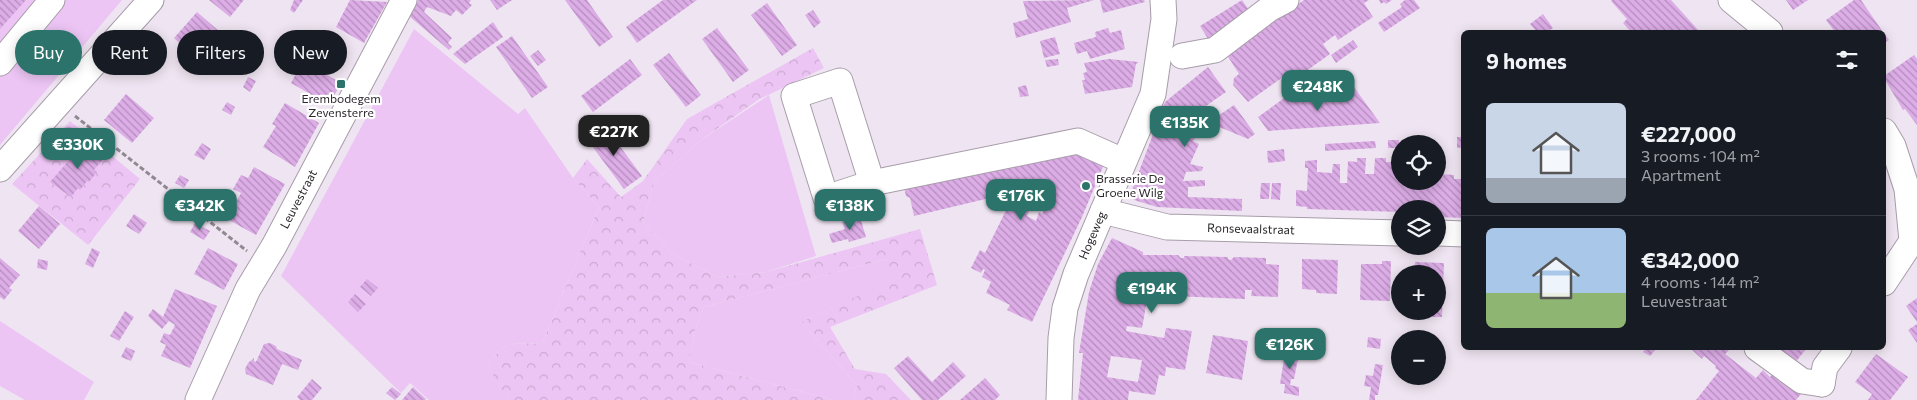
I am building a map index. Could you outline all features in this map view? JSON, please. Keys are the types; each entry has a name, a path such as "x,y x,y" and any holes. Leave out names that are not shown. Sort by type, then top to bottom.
{"street":[{"path":"0,62 52,0"},
{"path":"0,169 151,0"},
{"name":"Leuvestraat","path":"198,400 248,289 404,0"},
{"path":"1155,77 1177,66 1182,56 1215,50 1270,9 1286,0"},
{"path":"1731,0 1768,30"},
{"name":"Hogeweg","path":"1164,1 1182,56"},
{"name":"Hogeweg","path":"1059,400 1061,338 1065,308 1076,274 1153,94 1164,20 1164,1"},
{"path":"1886,134 1893,146 1907,189 1914,238 1886,279"},
{"path":"872,184 1078,141 1123,161"},
{"name":"Ronsevaalstraat","path":"1103,211 1167,226 1391,232"},
{"path":"1446,233 1461,234"},
{"path":"1760,350 1802,380 1825,392 1825,367 1838,350"}],"path":[{"path":"58,104 263,264"}],"green space":[{"path":"0,0 122,0 97,30 92,30 92,36 82,48 82,30 15,30 15,75 59,75 0,145"},
{"path":"414,29 518,114 525,108 573,178 599,207 542,344 511,344 500,350 489,364 509,394 507,400 429,400 410,383 401,393 281,276"},
{"path":"813,48 824,68 758,100 701,140 654,182 643,222 673,254 717,277 766,272 920,229 937,285 830,327 855,369 886,374 911,400 853,400 857,385 801,322 892,280 886,259 704,307 694,333 689,362 834,400 507,400 509,394 498,388 489,364 500,350 511,344 542,344 599,207 573,178 587,159 621,197 643,181 687,119"},
{"path":"769,95 816,256 766,272 717,277 673,254 643,222 654,182 701,140"},
{"path":"70,121 140,179 88,245 12,184"},
{"path":"886,259 893,280 801,322 857,385 853,400 834,400 689,362 694,333 704,307"},
{"path":"0,321 94,382 84,400 25,400 0,386"}],"building":[{"path":"0,0 26,0 0,29"},
{"path":"209,0 244,0 230,17"},
{"path":"294,0 303,0 294,13 290,10"},
{"path":"350,0 387,2 364,43 347,33 347,30 341,30 336,27"},
{"path":"418,0 471,0 469,3 472,5 462,15 456,10 451,16 427,7 424,12 452,38 448,43 452,47 449,50 409,16"},
{"path":"490,0 512,0 497,10"},
{"path":"565,0 587,0 613,37 599,47"},
{"path":"663,0 697,0 637,43 626,27"},
{"path":"1094,0 1067,8 1071,22 1016,38 1013,23 1028,19 1023,1"},
{"path":"1100,0 1144,0 1145,2 1103,13"},
{"path":"1242,0 1249,10 1248,14 1208,39 1200,26"},
{"path":"1304,0 1369,0 1364,3 1373,17 1338,40 1335,35 1323,44 1330,54 1295,79 1290,72 1248,102 1233,85 1234,78 1239,74 1227,55"},
{"path":"1379,0 1392,0 1386,4 1384,2 1381,4"},
{"path":"1405,0 1414,0 1420,8 1384,32 1378,23 1402,7 1400,4"},
{"path":"1671,0 1698,30 1629,30 1623,23 1627,19 1611,1"},
{"path":"1786,0 1808,0 1793,10"},
{"path":"1854,0 1861,0 1882,30 1834,30 1826,20"},
{"path":"767,3 797,45 782,56 751,15"},
{"path":"813,10 821,22 814,28 805,15"},
{"path":"197,12 218,30 181,30"},
{"path":"1543,14 1553,28 1550,30 1535,30 1530,24"},
{"path":"493,22 503,37 465,64 453,54"},
{"path":"717,28 749,70 733,82 702,39"},
{"path":"1108,28 1110,33 1121,30 1125,49 1090,59 1087,51 1077,54 1074,43 1096,37 1095,32"},
{"path":"512,36 548,87 532,98 496,47"},
{"path":"1055,37 1060,54 1044,58 1040,41"},
{"path":"1353,40 1358,47 1336,63 1331,55"},
{"path":"538,50 546,60 538,66 530,56"},
{"path":"669,53 701,95 686,107 653,65"},
{"path":"1914,55 1917,59 1917,125 1905,109 1903,110 1886,81 1886,75"},
{"path":"630,59 642,75 593,112 581,96"},
{"path":"1058,59 1059,65 1047,67 1045,60"},
{"path":"1109,59 1139,62 1136,64 1132,87 1085,94 1082,80 1085,80 1083,73 1087,72 1084,63"},
{"path":"1208,67 1226,92 1193,115 1209,122 1234,105 1255,134 1248,139 1212,124 1206,137 1198,134 1193,141 1199,144 1190,164 1203,167 1202,171 1186,172 1183,181 1205,180 1205,186 1188,187 1188,197 1242,199 1242,211 1157,207 1134,200 1131,193 1165,102"},
{"path":"295,75 327,75 341,83 329,105 291,83"},
{"path":"248,77 256,81 250,92 243,87"},
{"path":"1351,83 1380,123 1268,131 1258,117 1301,86 1316,108"},
{"path":"1026,85 1029,96 1020,97 1018,87"},
{"path":"126,94 154,118 132,143 104,120"},
{"path":"227,102 235,107 231,115 222,110"},
{"path":"285,103 319,123 295,167 263,147 276,126 272,124"},
{"path":"604,125 642,176 624,189 586,138"},
{"path":"1457,137 1461,137 1461,147 1457,148"},
{"path":"1388,140 1391,140 1391,148 1388,148"},
{"path":"1375,141 1376,148 1325,151 1325,144"},
{"path":"85,142 104,158 94,170 97,172 89,182 87,181 80,190 78,188 71,197 50,182"},
{"path":"202,143 211,149 204,160 194,155"},
{"path":"1284,149 1285,161 1268,163 1267,151"},
{"path":"1079,153 1105,162 1082,217 1032,322 1007,310 1010,305 986,293 991,282 982,277 985,270 983,269 981,273 971,268 980,250 985,253 1015,192 914,216 910,198 906,196 904,187","holes":["1027,191 1048,201 1042,214 1039,212 1036,221 1027,216 1030,208 1024,205"]},
{"path":"1357,158 1366,158 1365,174 1374,174 1375,158 1386,158 1386,162 1391,162 1391,190 1446,190 1446,174 1454,175 1454,179 1461,179 1461,218 1446,217 1446,200 1391,200 1391,212 1307,209 1307,207 1296,206 1296,190 1307,191 1308,168 1305,168 1305,161 1317,160 1317,172 1332,173 1333,164 1340,164 1340,183 1347,183 1348,161 1357,162"},
{"path":"254,167 285,184 256,235 227,219 241,193 233,189 241,175 248,178"},
{"path":"180,175 189,180 184,188 175,183"},
{"path":"1261,183 1270,183 1269,199 1260,199"},
{"path":"1272,183 1281,183 1280,200 1271,199"},
{"path":"39,206 60,224 39,249 18,231"},
{"path":"134,214 147,223 139,234 126,226"},
{"path":"860,217 866,237 849,242 848,239 832,243 829,234 845,229 842,222"},
{"path":"195,223 210,231 204,240 190,232"},
{"path":"1112,238 1143,252 1143,255 1178,255 1181,258 1184,258 1184,256 1228,257 1231,260 1234,257 1266,258 1266,264 1279,265 1278,297 1251,296 1252,290 1245,290 1245,299 1148,295 1142,328 1127,326 1126,331 1164,338 1166,328 1192,331 1185,370 1166,367 1165,376 1159,375 1155,395 1129,391 1128,400 1078,400 1083,353 1079,353 1089,292 1098,264","holes":["1111,356 1142,360 1138,382 1107,377"]},
{"path":"92,248 100,252 93,268 85,264"},
{"path":"208,248 238,264 224,290 194,274"},
{"path":"0,258 20,275 9,288 12,290 4,300 0,297"},
{"path":"38,259 48,261 47,270 37,268"},
{"path":"1302,259 1338,260 1337,294 1316,293 1316,290 1302,289"},
{"path":"1382,261 1391,261 1390,301 1360,300 1361,264 1382,264"},
{"path":"1415,262 1444,263 1444,265 1415,265"},
{"path":"367,279 378,288 371,296 360,287"},
{"path":"175,289 217,306 190,368 161,356 166,345 160,342 164,333 170,335 175,325 169,321 162,329 148,316 153,309 163,317"},
{"path":"355,294 366,304 358,312 348,302"},
{"path":"1917,298 1917,322 1906,306"},
{"path":"125,311 134,317 119,341 110,336"},
{"path":"1917,324 1917,343 1908,330"},
{"path":"1213,335 1248,341 1242,380 1206,373"},
{"path":"1368,337 1381,339 1380,349 1367,347"},
{"path":"270,343 276,346 277,349 302,360 298,370 282,364 273,385 246,374 245,369 254,358 256,362 264,344"},
{"path":"1286,346 1300,349 1294,379 1291,379 1290,385 1299,387 1299,396 1284,393 1285,384 1280,384"},
{"path":"126,347 135,351 131,361 121,357"},
{"path":"1644,350 1655,350 1650,356 1643,352"},
{"path":"1692,350 1729,350 1725,354 1756,378 1763,370 1770,377 1774,372 1801,394 1796,400 1696,400 1719,371 1704,356 1702,359"},
{"path":"1776,350 1805,350 1794,364"},
{"path":"1876,354 1908,377 1890,400 1868,400 1872,394 1855,382"},
{"path":"908,356 932,382 953,362 966,376 938,400 922,400 894,368"},
{"path":"1375,364 1383,365 1378,395 1375,395 1375,400 1369,400 1371,387 1364,386 1366,375 1373,376"},
{"path":"985,378 1000,395 995,400 960,400"},
{"path":"312,379 322,388 312,400 300,400 297,397"},
{"path":"392,387 401,394 395,400 386,393"},
{"path":"413,387 426,399 425,400 402,400"}],"place":[{"name":"Erembodegem Zevensterre","path":"341,84"},
{"name":"Brasserie De Groene Wilg","path":"1086,186"}]}
